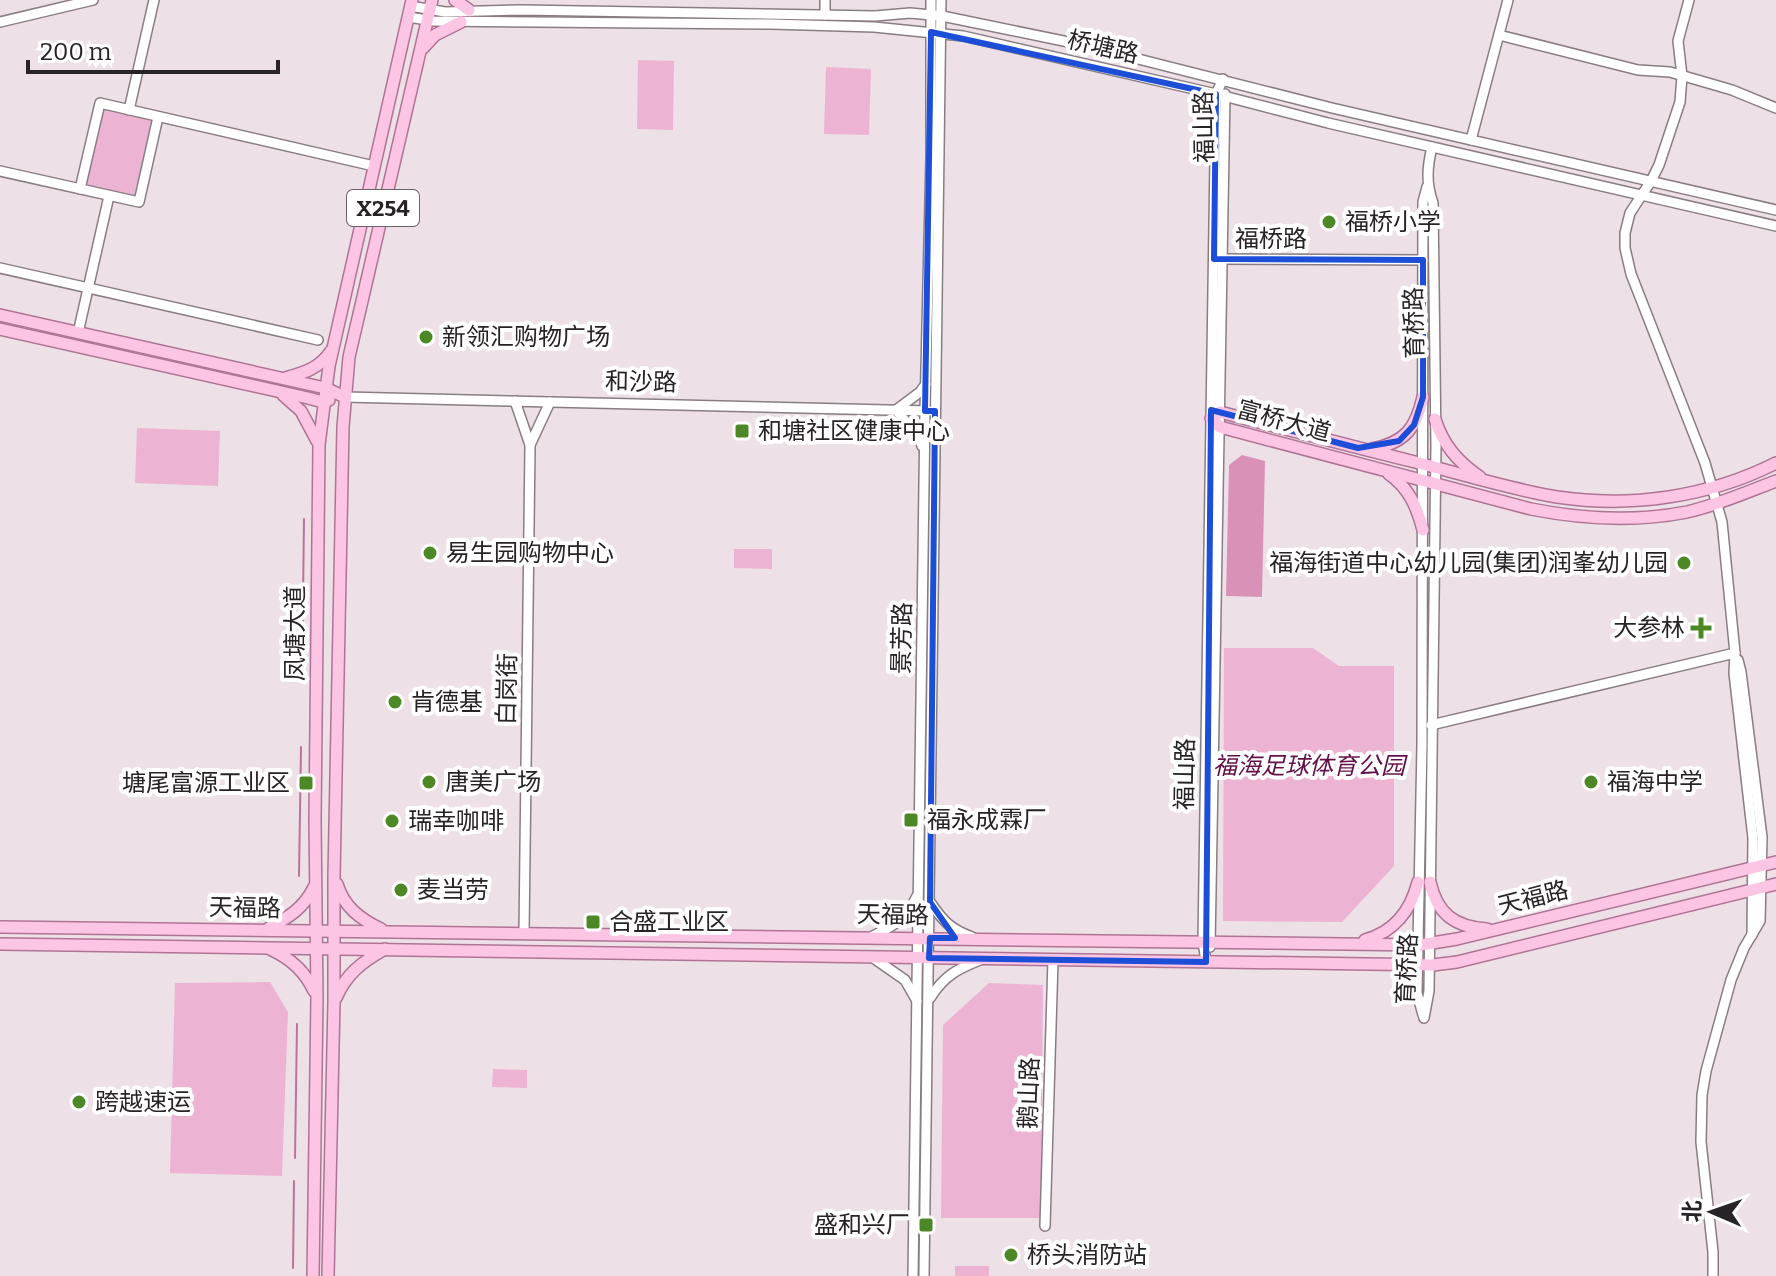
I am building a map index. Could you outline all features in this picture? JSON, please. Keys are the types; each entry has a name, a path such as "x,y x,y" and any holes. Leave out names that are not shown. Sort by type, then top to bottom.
{"main road":[{"path":"455,0 469,10"},
{"name":"凤塘大道","path":"313,1276 319,445 325,388 410,8"},
{"name":"凤塘大道","path":"328,1276 345,397 349,357 430,10"},
{"path":"419,56 435,35 461,22"},
{"name":"和沙路","path":"0,315 325,388 345,397"},
{"name":"和沙路","path":"0,329 323,402 345,397"},
{"path":"282,378 302,374 319,365 335,343"},
{"path":"275,391 301,411 319,445"},
{"path":"1358,448 1373,449 1399,441 1414,425 1423,397"},
{"name":"富桥大道","path":"1217,419 1358,448 1535,493 1583,500 1659,498 1713,488 1776,463"},
{"name":"富桥大道","path":"1217,419 1381,469 1531,509 1573,516 1613,519 1663,516 1717,503 1776,481"},
{"path":"1435,419 1444,441 1457,459 1488,481"},
{"path":"1381,469 1399,481 1407,491 1423,530"},
{"name":"天福路","path":"0,927 1423,944 1457,939 1776,862"},
{"path":"264,930 304,904 313,887 316,870"},
{"path":"334,876 352,912 386,931"},
{"path":"1346,944 1375,937 1389,929 1410,907 1424,882 1447,916 1470,927 1499,929"},
{"name":"天福路","path":"0,944 1423,964 1457,962 1776,884"},
{"path":"266,947 282,954 301,970 317,998"},
{"path":"334,1002 353,970 385,949"}],"street":[{"path":"0,22 93,0"},
{"path":"129,110 154,0"},
{"path":"822,0 822,15"},
{"name":"景芳路","path":"924,938 930,902 930,411 936,32 936,16 931,0"},
{"name":"景芳路","path":"936,16 941,0"},
{"path":"1471,140 1508,0"},
{"path":"1689,0 1678,41 1682,76 1680,102 1659,165 1630,213 1625,233 1626,261 1705,463 1722,522 1735,653 1741,672 1762,837 1752,935 1731,980 1702,1095 1701,1142 1713,1276"},
{"name":"桥塘路","path":"410,8 445,12 875,16 910,13 936,16 1083,45 1332,108 1776,210"},
{"name":"桥塘路","path":"430,10 461,22 771,24 936,32 1019,48 1776,226"},
{"name":"景芳路","path":"913,1276 924,958 919,893 924,450 930,411 926,384 936,32"},
{"path":"1499,35 1638,70 1670,72 1732,90 1776,108"},
{"name":"福山路","path":"1206,962 1223,79"},
{"path":"80,189 100,103 374,166"},
{"path":"0,171 139,202 158,117"},
{"name":"育桥路","path":"1423,964 1431,725 1429,466 1423,397 1423,202 1432,147"},
{"name":"育桥路","path":"1427,187 1433,203 1435,419 1429,466"},
{"path":"78,333 109,196"},
{"name":"福桥路","path":"1218,259 1423,260"},
{"path":"0,268 318,340"},
{"path":"924,450 919,437 896,410 926,384"},
{"name":"和沙路","path":"345,397 930,411"},
{"path":"515,401 530,445"},
{"path":"530,445 550,402"},
{"name":"白岗街","path":"524,933 530,445"},
{"name":"育桥路","path":"1424,882 1423,530 1429,482"},
{"path":"1531,509 1535,493"},
{"path":"1431,725 1735,653"},
{"path":"871,937 898,924 909,913 919,893"},
{"path":"930,902 943,921 975,939"},
{"path":"872,957 905,980 923,1001 953,971 983,959"},
{"name":"鹅山路","path":"1045,1226 1053,960"},
{"name":"景芳路","path":"923,1001 924,1276"}],"highlighted area":[{"path":"931,32 1216,94 1214,259 1423,260 1423,397 1414,425 1399,441 1358,448 1211,410 1206,962 929,958 930,938 955,938 930,902 935,411 925,411"}],"green space":[{"path":"638,60 674,61 673,130 637,129"},
{"path":"826,67 871,69 869,135 824,134"},
{"path":"102,108 154,119 136,198 85,186"},
{"path":"137,428 220,431 218,486 135,483"},
{"path":"734,549 772,549 772,569 734,568"},
{"name":"福海足球体育公园","path":"1224,648 1313,648 1339,666 1394,666 1394,866 1342,922 1223,921"},
{"path":"270,982 288,1012 282,1176 170,1173 175,983"},
{"path":"989,983 1043,985 1041,1218 941,1218 943,1025"},
{"path":"493,1069 527,1070 527,1088 492,1087"},
{"path":"955,1266 989,1266 989,1276 955,1276"}],"shaded area":[{"path":"1242,455 1265,461 1262,597 1226,596 1229,465"}],"waterway":[{"path":"302,681 304,519"},
{"path":"299,876 301,747"},
{"path":"295,1158 297,1024"},
{"path":"293,1268 294,1181"}],"place":[{"name":"福桥小学","path":"1329,222"},
{"name":"新领汇购物广场","path":"426,337"},
{"name":"和塘社区健康中心","path":"742,431"},
{"name":"易生园购物中心","path":"430,553"},
{"name":"福海街道中心幼儿园(集团)润峯幼儿园","path":"1684,563"},
{"name":"大参林","path":"1701,628"},
{"name":"肯德基","path":"395,702"},
{"name":"唐美广场","path":"429,782"},
{"name":"福海中学","path":"1591,782"},
{"name":"塘尾富源工业区","path":"306,783"},
{"name":"福永成霖厂","path":"911,820"},
{"name":"瑞幸咖啡","path":"392,821"},
{"name":"麦当劳","path":"401,890"},
{"name":"合盛工业区","path":"593,922"},
{"name":"跨越速运","path":"79,1102"},
{"name":"盛和兴厂","path":"926,1225"},
{"name":"桥头消防站","path":"1011,1255"}]}
